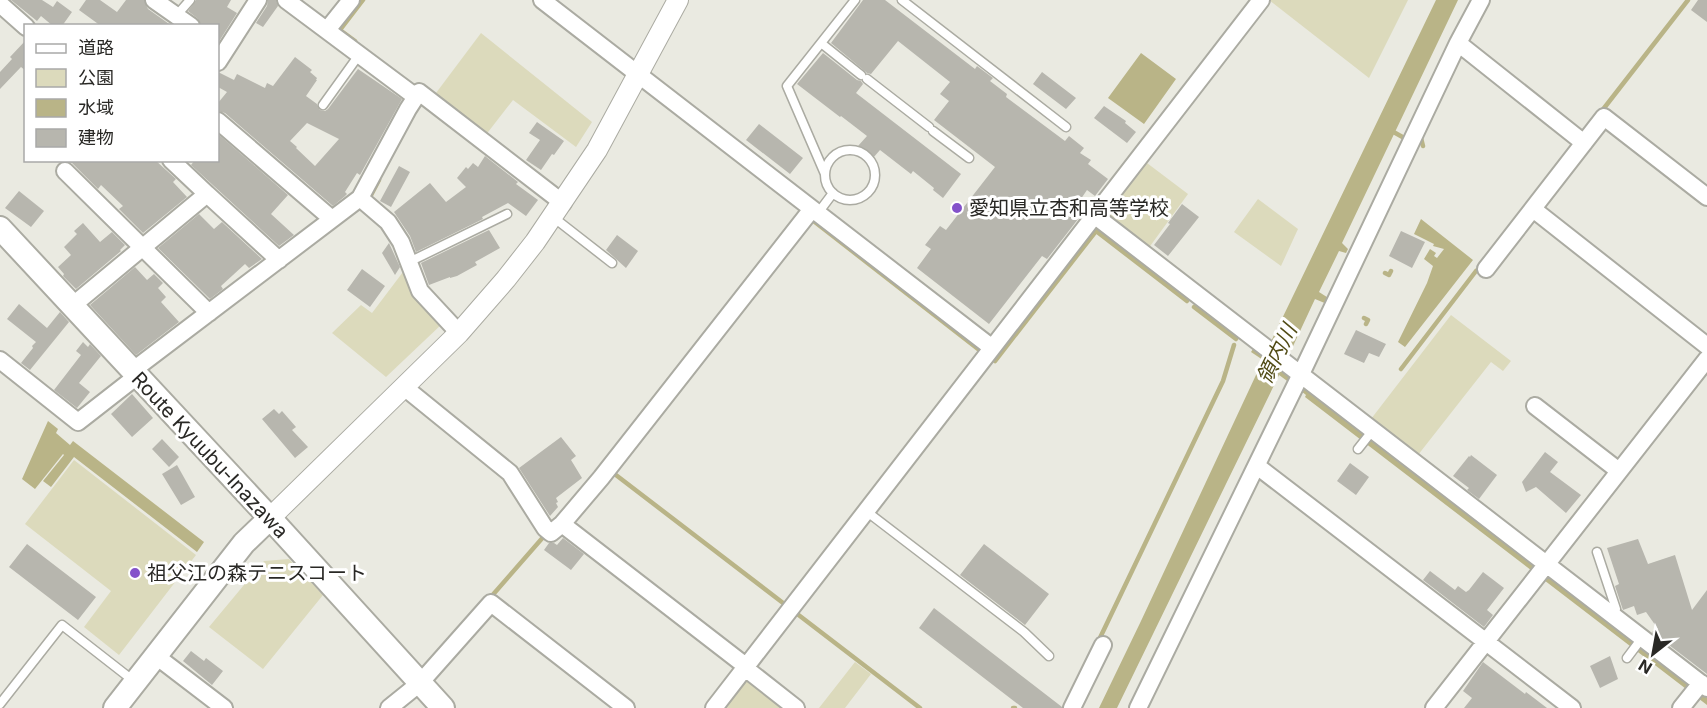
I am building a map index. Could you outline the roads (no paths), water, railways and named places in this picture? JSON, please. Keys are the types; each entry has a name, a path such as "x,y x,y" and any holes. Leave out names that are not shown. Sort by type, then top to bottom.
{"main road":[{"name":"Route Kyuubu-Inazawa","path":"0,228 443,708"},
{"path":"115,708 244,543 270,518"}],"street":[{"path":"154,0 188,24"},
{"path":"221,51 258,0"},
{"path":"286,0 416,97"},
{"path":"327,30 351,0"},
{"path":"542,0 991,348"},
{"path":"270,518 459,333 506,279 558,210 597,150 678,0"},
{"path":"714,708 1261,0"},
{"path":"1138,708 1257,466 1458,43 1481,0"},
{"path":"0,4 24,25"},
{"path":"1458,43 1584,143"},
{"path":"0,360 78,422 209,313 360,198 419,92 558,210"},
{"path":"1486,269 1605,117 1707,197"},
{"path":"219,122 332,219"},
{"path":"173,162 279,260"},
{"path":"65,171 209,313"},
{"path":"72,306 207,194"},
{"path":"360,198 388,222 401,242 420,291 459,333"},
{"path":"1533,209 1707,346"},
{"path":"404,387 510,473 545,528 551,533 562,524 601,478 815,211"},
{"path":"1094,215 1300,374 1366,439 1542,569 1612,614 1638,643 1696,692"},
{"path":"1434,708 1707,359"},
{"path":"1535,406 1619,471"},
{"path":"1257,466 1572,708"},
{"path":"562,524 796,708"},
{"path":"389,708 420,683 491,603 626,708"},
{"path":"1072,708 1103,645"},
{"path":"156,656 224,708"}],"lane":[{"path":"176,16 190,0"},
{"path":"825,174 829,161 847,150 867,157 874,168 874,183 860,198 846,200 833,193 787,86 855,0"},
{"path":"902,0 1066,127"},
{"path":"821,43 969,158"},
{"path":"322,105 359,55"},
{"path":"815,211 833,193"},
{"path":"558,210 612,263"},
{"path":"408,262 507,214"},
{"path":"866,511 1024,632 1048,656"},
{"path":"1597,552 1616,609 1612,614"},
{"path":"0,704 62,625 135,682"},
{"path":"1627,658 1638,643"}],"water":[{"name":"領内川","path":"1436,0 1458,0 1342,243 1348,249 1346,253 1339,251 1319,292 1330,299 1327,304 1315,299 1287,359 1293,379 1290,383 1279,375 1117,708 1099,708 1263,360 1251,352 1253,349 1264,356"},
{"path":"1141,53 1176,79 1144,124 1108,98"},
{"path":"1421,219 1473,260 1405,347 1398,342 1433,266 1424,259 1430,249 1436,253 1434,256 1437,258 1444,249 1433,246 1434,244 1414,234"},
{"path":"1304,387 1707,698 1707,705 1305,397 1306,395 1301,391"},
{"path":"48,421 58,429 56,433 70,445 73,441 204,542 197,552 74,457 51,487 43,481 63,454 35,489 22,479"}],"waterway":[{"path":"355,41 340,30 363,0"},
{"path":"1601,112 1688,0"},
{"path":"1390,130 1406,139"},
{"path":"1422,135 1423,146"},
{"path":"369,199 379,180"},
{"path":"811,219 978,349"},
{"path":"995,361 1096,231 1187,301"},
{"path":"1385,273 1389,275 1391,271"},
{"path":"1401,369 1476,271"},
{"path":"1194,307 1236,339"},
{"path":"1364,318 1368,320 1366,324"},
{"path":"1098,642 1223,381 1234,345"},
{"path":"612,472 787,606"},
{"path":"490,598 545,535"},
{"path":"796,613 920,708"}],"place":[{"name":"愛知県立杏和高等学校","path":"957,208"},
{"name":"祖父江の森テニスコート","path":"135,573"}]}
